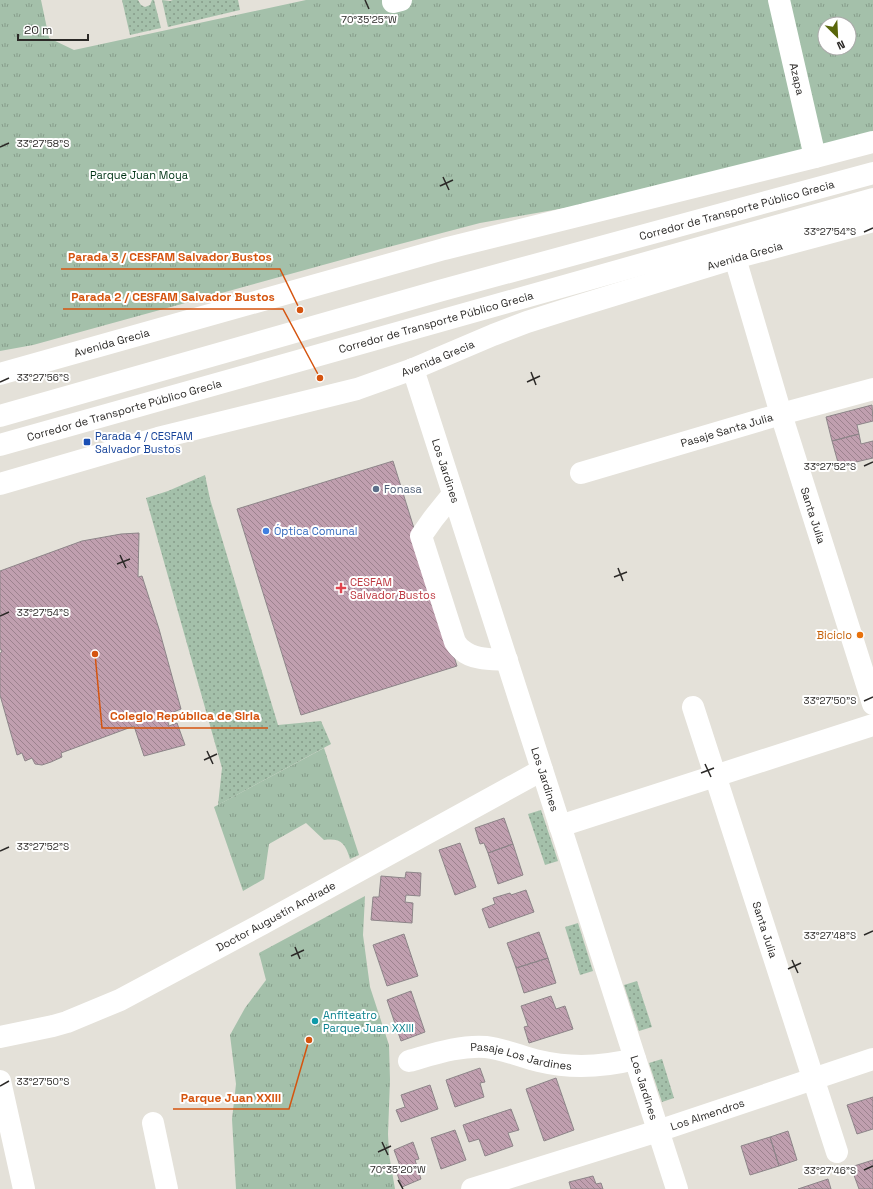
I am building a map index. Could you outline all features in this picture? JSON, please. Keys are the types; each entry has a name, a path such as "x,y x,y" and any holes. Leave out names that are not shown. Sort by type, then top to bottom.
{"street":[{"path":"393,0 393,2 401,0"},
{"name":"Azapa","path":"779,0 815,157"},
{"name":"Avenida Grecia","path":"0,374 444,249 873,142"},
{"name":"Corredor de Transporte Público Grecia","path":"0,416 439,291 873,172"},
{"name":"Corredor de Transporte Público Grecia","path":"0,445 873,199"},
{"name":"Avenida Grecia","path":"0,484 158,438 352,391 413,370 493,335 527,322 735,258 873,221"},
{"name":"Santa Julia","path":"735,258 781,414 873,704"},
{"name":"Los Jardines","path":"413,370 677,1189"},
{"name":"Pasaje Santa Julia","path":"581,473 781,414 873,389"},
{"path":"453,494 421,536 455,642 461,650 467,654 476,657 507,660"},
{"name":"Santa Julia","path":"693,707 837,1152"},
{"path":"560,826 873,725"},
{"name":"Doctor Augustín Andrade","path":"0,1037 67,1022 120,1000 262,924 542,770"},
{"name":"Pasaje Los Jardines","path":"409,1060 465,1047 498,1049 540,1062 562,1066 601,1066 635,1059"},
{"name":"Los Almendros","path":"472,1189 658,1131 873,1059"},
{"path":"0,1081 24,1189"},
{"path":"153,1123 167,1189"}],"green space":[{"name":"Parque Juan Moya","path":"0,0 41,0 49,38 74,50 306,0 873,0 873,133 633,196 480,223 33,345 0,351"},
{"path":"122,0 138,0 141,5 145,7 150,5 152,0 154,0 161,28 130,35"},
{"path":"162,0 238,0 240,10 168,27"},
{"path":"205,475 210,499 278,725 321,721 331,744 218,805 222,768 146,498 168,491"},
{"path":"324,748 359,855 350,859 342,843 335,840 324,840 306,823 269,844 264,879 243,891 214,807"},
{"path":"541,810 558,861 545,865 528,814"},
{"path":"365,896 363,935 370,987 389,1045 390,1080 388,1134 389,1154 395,1189 236,1189 232,1119 236,1084 230,1035 245,1008 266,980 259,953"},
{"path":"578,923 593,971 580,975 565,927"},
{"path":"637,981 652,1027 639,1031 624,985"},
{"path":"662,1059 674,1098 662,1102 649,1063"}],"building":[{"path":"872,405 873,421 857,425 859,434 832,441 826,417"},
{"path":"859,434 861,444 873,441 873,458 839,466 832,441"},
{"name":"CESFAM Salvador Bustos","path":"393,461 457,666 301,715 237,509"},
{"path":"139,533 138,577 142,576 159,629 181,709 166,715 169,726 177,723 185,745 144,756 134,726 61,753 62,757 42,765 35,764 32,758 25,761 22,753 17,755 0,695 0,653 2,652 0,648 0,571 82,541 121,534"},
{"path":"504,818 513,844 488,853 484,843 480,844 475,828"},
{"path":"460,843 476,887 455,895 439,850"},
{"path":"513,844 523,875 498,884 488,853"},
{"path":"406,872 421,873 420,896 406,895 405,902 413,903 412,923 371,920 373,897 379,897 381,876 405,878"},
{"path":"526,890 534,912 489,928 482,909 495,904 493,898 510,893 511,895"},
{"path":"539,932 548,958 516,968 507,943"},
{"path":"404,934 418,976 387,986 373,945"},
{"path":"548,958 556,983 524,993 516,968"},
{"path":"411,991 425,1032 401,1041 387,1000"},
{"path":"551,996 556,1009 565,1006 573,1029 529,1043 524,1027 528,1026 521,1006"},
{"path":"480,1068 485,1082 480,1083 484,1097 455,1107 446,1080"},
{"path":"556,1078 574,1130 544,1141 526,1089"},
{"path":"430,1085 438,1109 401,1122 396,1110 405,1107 401,1095"},
{"path":"873,1097 873,1129 857,1134 847,1105"},
{"path":"511,1109 519,1130 508,1133 513,1146 485,1156 479,1139 469,1142 463,1125"},
{"path":"455,1130 466,1160 441,1169 431,1138"},
{"path":"788,1131 797,1160 779,1166 770,1137"},
{"path":"770,1137 779,1166 750,1175 741,1146"},
{"path":"413,1142 419,1159 415,1160 421,1179 402,1187 395,1168 400,1166 394,1150"},
{"path":"873,1160 873,1189 859,1189 851,1167"},
{"path":"593,1176 596,1184 601,1183 603,1189 571,1189 569,1182"},
{"path":"828,1179 831,1189 798,1189"}],"place":[{"name":"Parada 3 / CESFAM Salvador Bustos","path":"300,310"},
{"name":"Parada 2 / CESFAM Salvador Bustos","path":"320,378"},
{"name":"Parada 4 / CESFAM Salvador Bustos","path":"87,442"},
{"name":"Fonasa","path":"376,489"},
{"name":"Óptica Comunal","path":"266,531"},
{"name":"CESFAM Salvador Bustos","path":"341,588"},
{"name":"Biciclo","path":"860,635"},
{"name":"Colegio República de Siria","path":"95,654"},
{"name":"Anfiteatro Parque Juan XXIII","path":"315,1021"},
{"name":"Parque Juan XXIII","path":"309,1040"}]}
